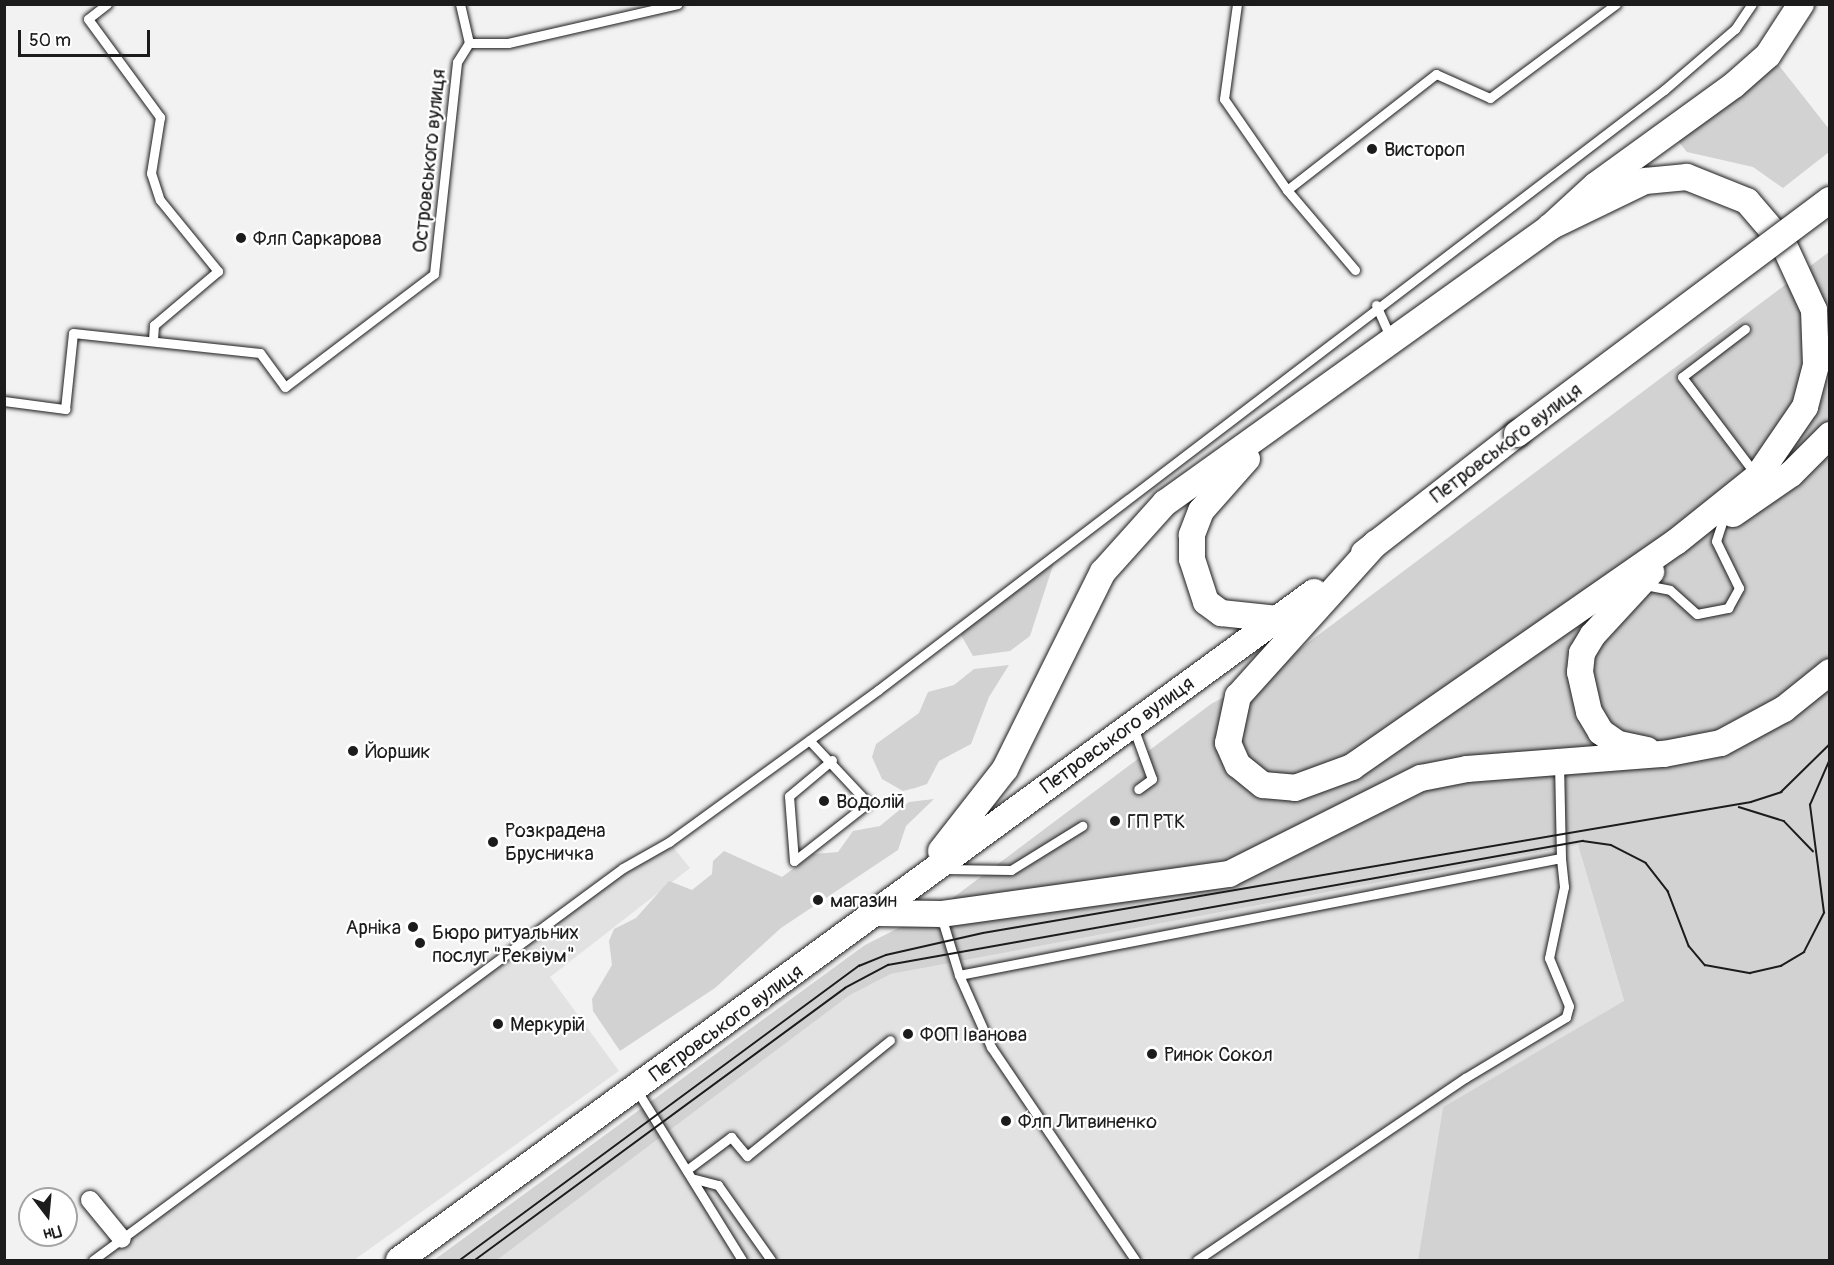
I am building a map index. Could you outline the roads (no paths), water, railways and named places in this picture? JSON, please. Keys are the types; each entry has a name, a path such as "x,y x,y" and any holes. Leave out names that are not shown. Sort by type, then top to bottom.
{"main road":[{"path":"877,913 983,802 1011,759 1103,572 1165,503 1550,227 1596,185 1734,86 1768,55 1801,4"},
{"path":"1376,543 1238,696 1228,743 1238,765 1263,785 1295,788 1352,767 1676,542 1757,477 1805,407 1816,365 1814,310 1783,243 1747,201 1688,177 1645,181 1550,227"},
{"name":"Петровського вулиця","path":"399,1260 877,913 1131,723 1278,619 1517,434 1830,200"},
{"path":"1278,619 1221,613 1206,602 1192,559 1192,535 1202,511 1239,466 1302,407"},
{"path":"1664,754 1618,744 1601,732 1589,712 1580,672 1582,653 1593,635 1676,542 1724,519 1765,495 1827,446"},
{"path":"877,913 941,914 1229,874 1421,778 1467,769 1559,764 1664,754 1721,743 1785,709 1830,672"}],"street":[{"path":"90,1200 122,1239"}],"lane":[{"path":"107,4 88,19 160,117 151,173 160,200 218,271 154,325 153,338"},
{"path":"460,4 469,43 508,43 678,4"},
{"path":"1237,4 1224,99 1287,190 1356,270"},
{"path":"1287,190 1436,74 1490,98 1616,4"},
{"path":"93,1260 623,868 669,842 809,740 1376,305 1664,90 1735,29 1752,4"},
{"name":"Островського вулиця","path":"4,402 65,409 73,333 153,338 260,353 285,387 434,274 457,62 469,43"},
{"path":"1376,305 1392,339"},
{"path":"1745,329 1682,377 1757,477"},
{"path":"1640,585 1670,590 1697,614 1728,608 1739,588 1716,541 1724,519"},
{"path":"1131,723 1152,779 1138,789"},
{"path":"809,740 832,760 868,803 794,861 789,796 832,760"},
{"path":"1197,1260 1465,1078 1566,1017 1569,1006 1549,958 1564,887 1561,858 1559,764"},
{"path":"933,869 1011,870 1082,826"},
{"path":"959,975 1561,858"},
{"path":"941,914 959,975 991,1047 1135,1260"},
{"path":"688,1169 731,1137 747,1156 890,1040"},
{"path":"636,1089 694,1179 701,1200 742,1260"},
{"path":"694,1179 718,1185 775,1260"}],"tram line":[{"path":"460,1260 859,966 886,955 983,933 1751,802 1781,792 1830,744"},
{"path":"475,1260 845,988 888,965 1583,841 1611,845 1646,863 1668,891 1689,946 1705,965 1750,973 1781,966 1804,952 1824,913 1810,805 1830,759"},
{"path":"1739,807 1784,821 1813,851"}],"place":[{"name":"Вистороп","path":"1372,149"},
{"name":"Флп Саркарова","path":"241,238"},
{"name":"Йоршик","path":"353,751"},
{"name":"Водолій","path":"824,801"},
{"name":"ГП РТК","path":"1115,821"},
{"name":"Розкрадена Брусничка","path":"493,842"},
{"name":"магазин","path":"818,900"},
{"name":"Арніка","path":"413,927"},
{"name":"Бюро ритуальних послуг \"Реквіум\"","path":"420,943"},
{"name":"Меркурій","path":"498,1024"},
{"name":"ФОП Іванова","path":"908,1034"},
{"name":"Ринок Сокол","path":"1152,1054"},
{"name":"Флп Литвиненко","path":"1006,1121"}]}
